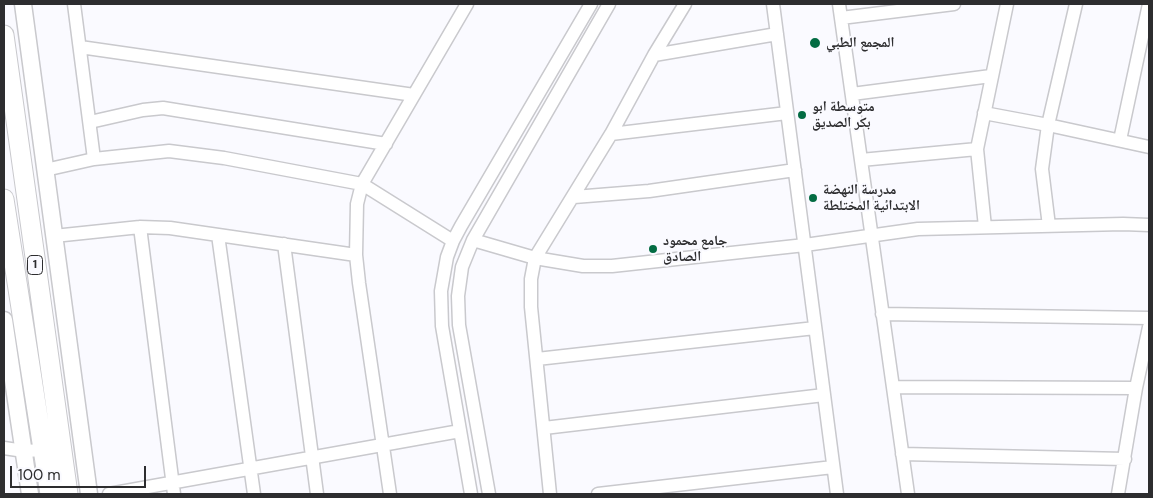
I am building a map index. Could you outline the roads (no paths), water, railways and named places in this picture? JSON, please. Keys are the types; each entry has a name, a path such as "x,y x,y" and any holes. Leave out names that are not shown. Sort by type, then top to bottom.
{"highway":[{"name":"1","path":"4,35 68,494"},
{"name":"1","path":"4,208 50,494"}],"main road":[{"path":"23,4 89,494"},
{"path":"4,320 30,494"}],"street":[{"path":"74,4 94,159"},
{"path":"390,494 359,283 356,255 356,204 362,184 467,4"},
{"path":"471,494 441,308 443,274 453,241 591,4"},
{"path":"488,494 458,311 459,281 473,240 609,4"},
{"path":"550,494 531,308 531,279 535,258 574,197 685,4"},
{"path":"773,4 837,494"},
{"path":"839,4 908,494"},
{"path":"841,18 954,4"},
{"path":"985,226 977,149 1007,4"},
{"path":"1050,226 1042,169 1048,125 1076,4"},
{"path":"1120,140 1149,4"},
{"path":"654,55 777,34"},
{"path":"566,46 579,54"},
{"path":"80,47 414,95"},
{"path":"852,94 991,76"},
{"path":"90,122 143,110 163,108 386,144"},
{"path":"611,134 788,112"},
{"path":"984,113 1149,147"},
{"path":"861,160 977,149"},
{"path":"45,170 94,159 169,151 233,160 362,184 453,241"},
{"path":"574,197 649,191 795,170"},
{"path":"473,240 535,258 583,266 612,266 805,245 918,229 985,226 1149,225"},
{"path":"54,236 140,227 170,228 356,255"},
{"path":"140,227 173,489"},
{"path":"218,235 254,494"},
{"path":"284,244 317,494"},
{"path":"882,314 1149,318"},
{"path":"1118,494 1136,388 1149,327"},
{"path":"537,359 815,328"},
{"path":"892,387 1136,388"},
{"path":"455,397 460,392 467,395 475,419"},
{"path":"544,428 824,395"},
{"path":"110,494 173,489 250,469 460,431"},
{"path":"4,448 24,451 44,450"},
{"path":"902,454 1125,459"},
{"path":"598,494 833,467"}],"place":[{"name":"المجمع الطبي","path":"815,43"},
{"name":"متوسطة ابو بكر الصديق","path":"802,115"},
{"name":"مدرسة النهضة الابتدائية المختلطة","path":"813,198"},
{"name":"جامع محمود الصادق","path":"653,249"}]}
